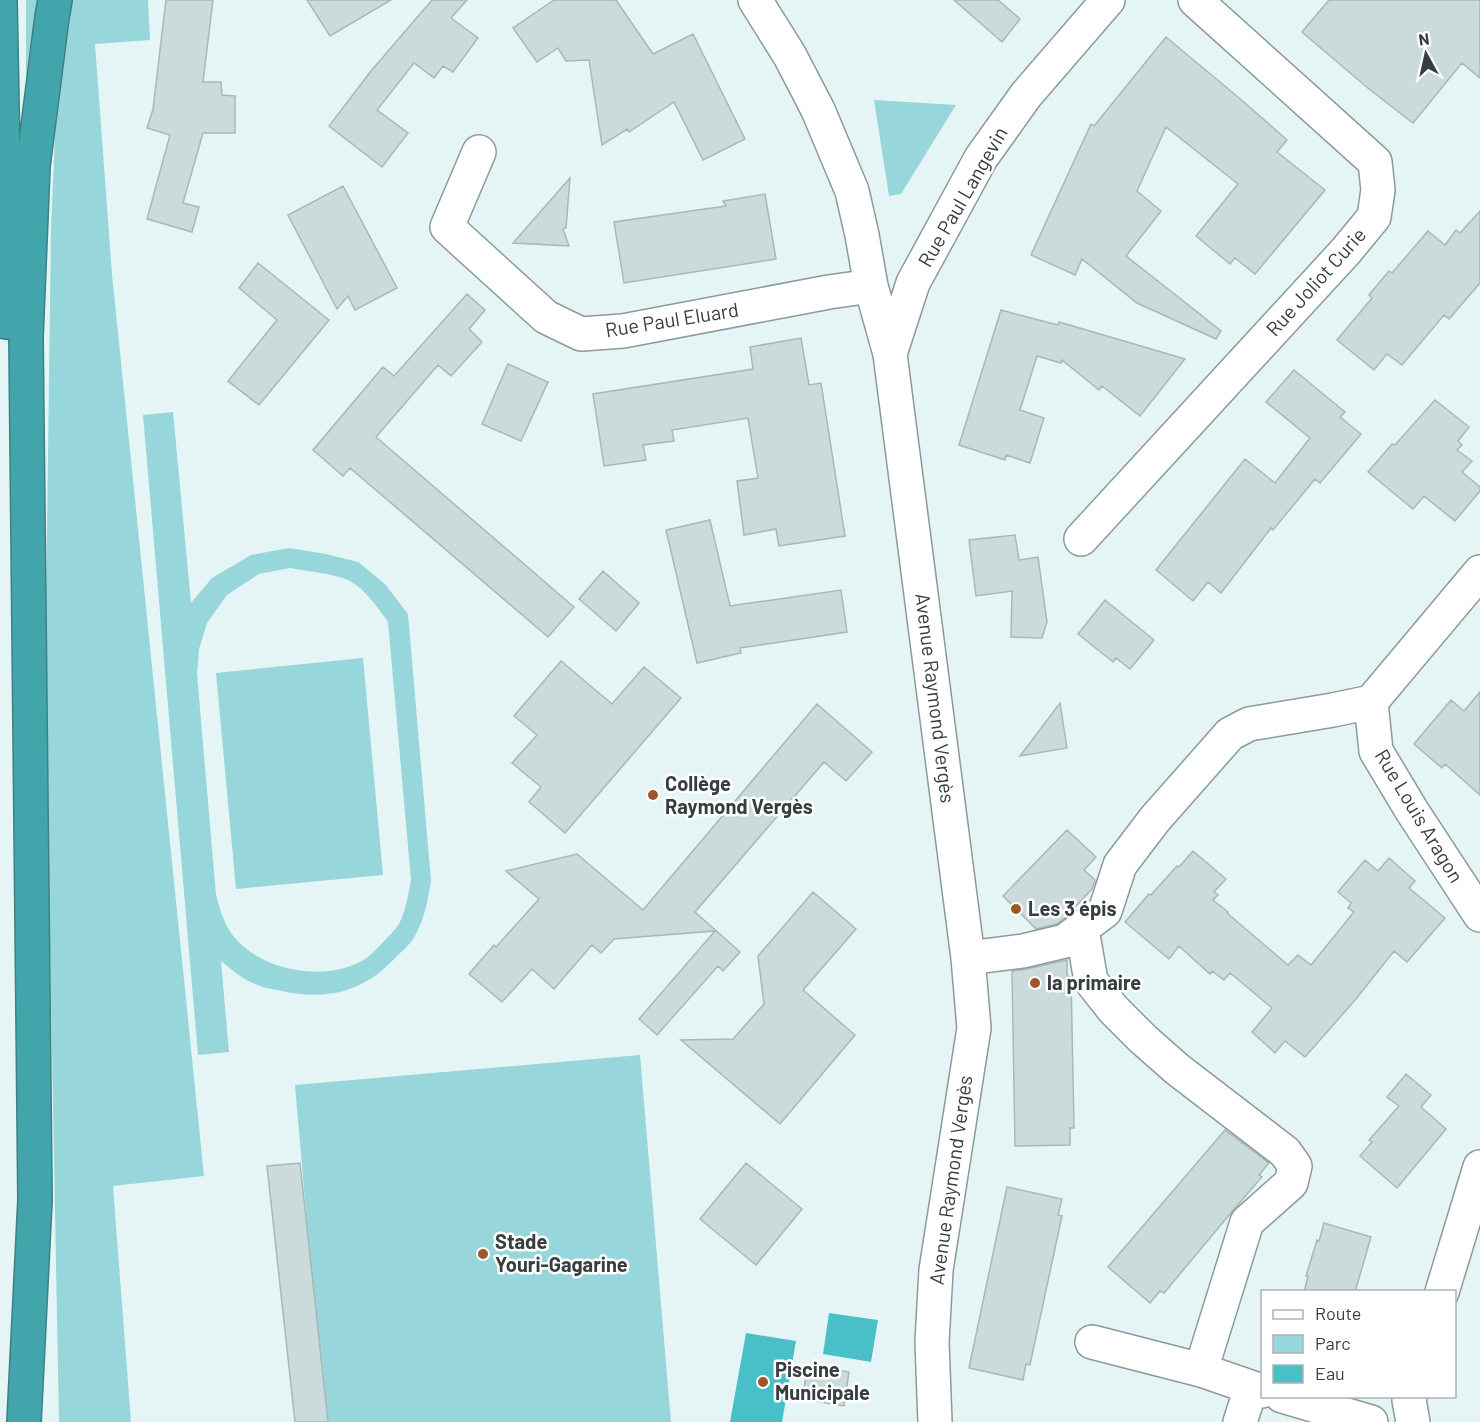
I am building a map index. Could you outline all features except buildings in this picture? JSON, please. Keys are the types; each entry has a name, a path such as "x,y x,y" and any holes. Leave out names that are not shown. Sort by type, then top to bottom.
{"highway":[{"path":"0,0 16,918 16,1422"},
{"path":"24,1422 35,1200 26,338 33,166 55,0"}],"street":[{"name":"Avenue Raymond Vergès","path":"755,0 790,56 818,110 852,191 871,286 890,354 968,957 974,1028 936,1270 932,1342 935,1422"},
{"name":"Rue Paul Langevin","path":"890,354 913,283 981,158 1026,95 1108,0"},
{"name":"Rue Joliot Curie","path":"1081,539 1346,251 1374,217 1378,190 1375,162 1195,0"},
{"name":"Rue Paul Eluard","path":"479,152 447,227 546,317 581,334 623,331 871,286"},
{"path":"968,957 1023,951 1065,940 1082,929 1105,911 1120,865 1155,819 1230,734 1249,724 1333,711 1371,702 1480,572"},
{"name":"Rue Louis Aragon","path":"1371,702 1376,751 1480,915"},
{"path":"1082,929 1092,981 1113,1009 1143,1039 1195,1084 1285,1152 1295,1167 1291,1183 1247,1222 1201,1370"},
{"path":"1443,1290 1474,1204 1480,1167"},
{"path":"1092,1342 1201,1370 1257,1389 1239,1422"},
{"path":"1289,1398 1371,1422"},
{"path":"1410,1398 1413,1422"}],"green space":[{"path":"26,0 42,0 32,84 26,82"},
{"path":"70,0 148,0 150,40 95,44 112,274 204,1176 113,1186 131,1422 59,1422 45,683 51,229 55,133 63,45"},
{"path":"874,100 956,105 901,194 889,196"},
{"path":"173,412 191,603 212,578 251,555 289,548 358,562 385,584 408,614 431,881 426,908 419,928 407,947 383,970 357,986 328,994 298,994 261,987 241,977 221,961 229,1052 198,1055 143,415","holes":["290,568 350,581 366,594 388,622 411,880 403,913 392,933 367,958 344,968 328,971 310,972 292,969 260,958 234,937 225,922 216,895 197,674 199,649 207,623 227,595 259,574"]},
{"path":"363,658 383,875 236,889 216,673"},
{"name":"Stade Youri-Gagarine","path":"640,1055 671,1422 324,1422 295,1085"}],"water":[{"path":"829,1313 878,1320 871,1362 823,1354"},
{"name":"Piscine Municipale","path":"746,1333 796,1341 782,1422 730,1422"}],"place":[{"name":"Collège Raymond Vergès","path":"653,795"},
{"name":"Les 3 épis","path":"1016,909"},
{"name":"la primaire","path":"1035,983"},
{"name":"Stade Youri-Gagarine","path":"483,1254"},
{"name":"Piscine Municipale","path":"763,1382"}]}
